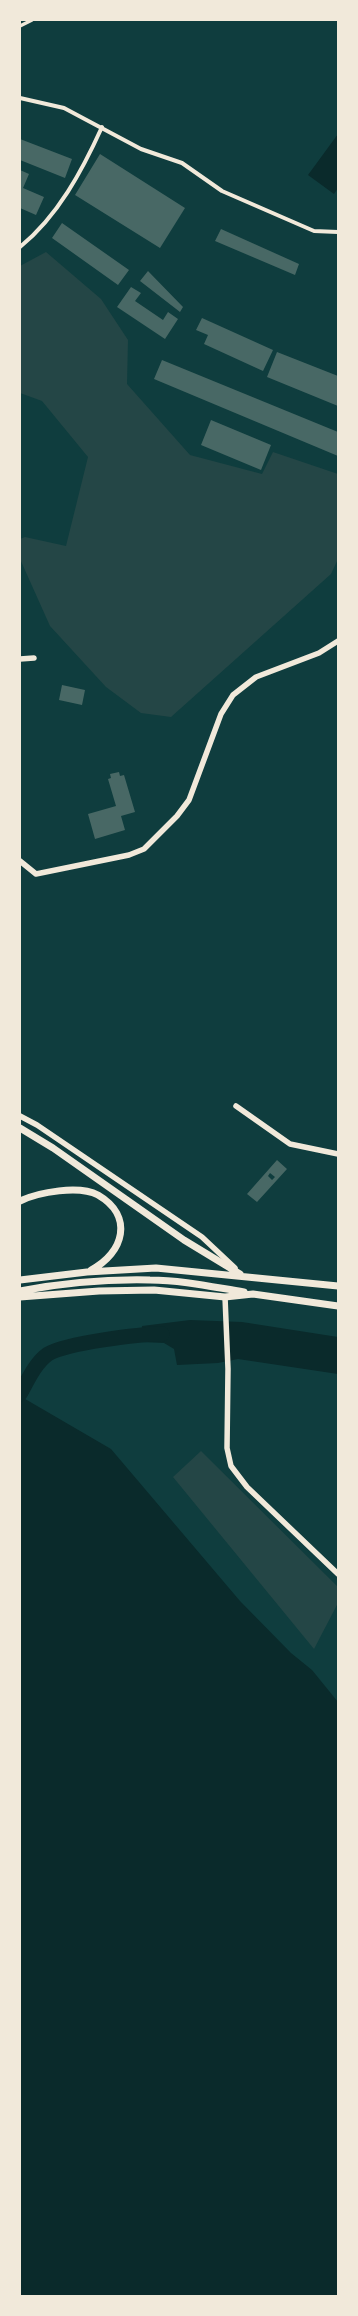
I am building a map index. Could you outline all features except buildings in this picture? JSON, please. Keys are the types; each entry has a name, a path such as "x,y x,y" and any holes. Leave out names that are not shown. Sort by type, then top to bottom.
{"main road":[{"path":"20,1128 71,1160 184,1240 242,1276"},
{"path":"20,1201 42,1194 69,1190 84,1191 97,1195 109,1203 118,1216 120,1229 114,1252 107,1260 87,1272"},
{"path":"20,1280 87,1272 156,1268 338,1286"},
{"path":"20,1291 54,1285 108,1280 152,1280 190,1283 338,1306"},
{"path":"20,1297 98,1291 154,1290 225,1297 253,1294"}],"street":[{"path":"20,26 32,20"},
{"path":"20,98 64,108 141,149 182,163 222,191 314,231 338,232"},
{"path":"20,247 32,237 61,204 92,149 102,127"},
{"path":"20,861 36,874 139,852 177,816 189,800 221,714 233,695 256,677 319,653 338,641"},
{"path":"20,659 34,658"},
{"path":"236,1106 290,1144 338,1154"},
{"path":"20,1116 37,1125 202,1237 242,1276"},
{"path":"225,1297 228,1369 227,1448 231,1466 247,1487 338,1574"}],"shaded area":[{"path":"338,134 338,188 334,194 308,175"},
{"path":"46,252 101,299 128,340 127,384 190,455 262,474 273,452 338,474 338,559 331,574 171,717 141,713 106,687 50,626 20,559 20,539 25,537 66,546 88,457 42,401 20,393 20,266"},
{"path":"190,1320 242,1322 338,1337 338,1374 238,1359 218,1363 177,1365 174,1349 164,1343 141,1342 142,1326"},
{"path":"20,1396 111,1449 240,1601 291,1653 312,1670 338,1702 338,2296 20,2296"},
{"path":"201,1451 338,1587 338,1603 314,1649 173,1477"}],"waterway":[{"path":"20,1394 39,1362 48,1354 57,1350 104,1340 162,1334"}]}
